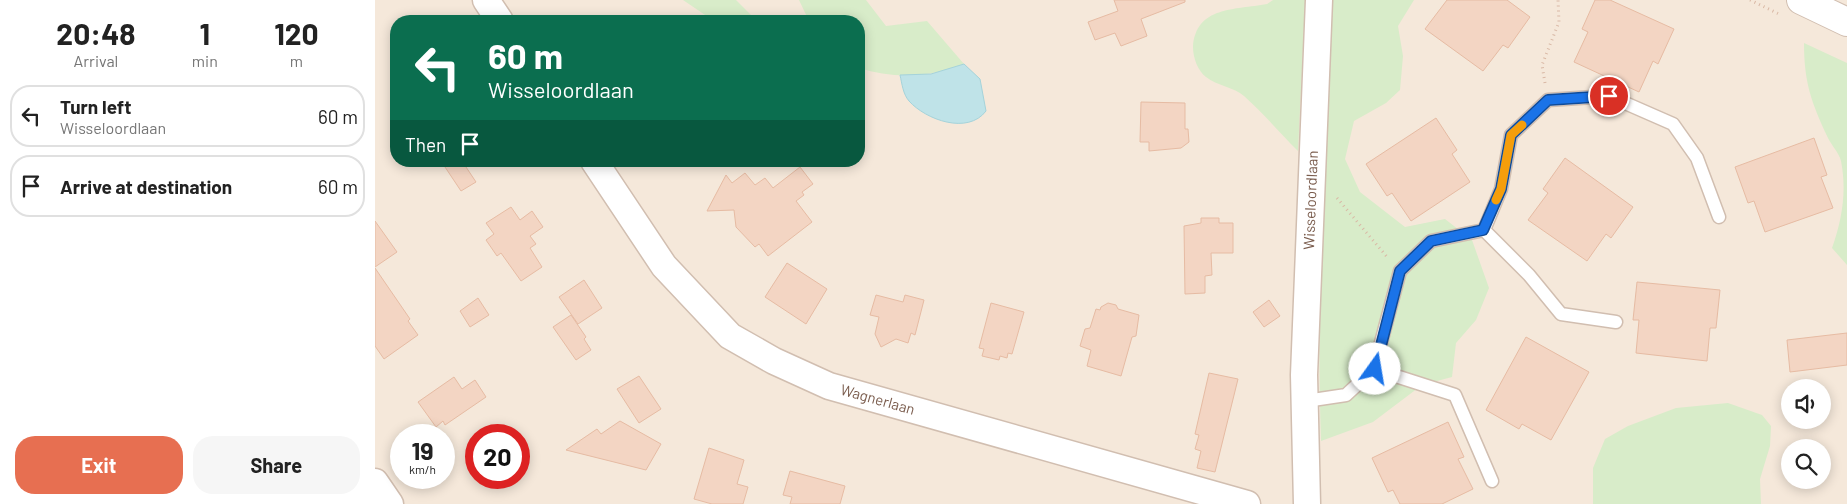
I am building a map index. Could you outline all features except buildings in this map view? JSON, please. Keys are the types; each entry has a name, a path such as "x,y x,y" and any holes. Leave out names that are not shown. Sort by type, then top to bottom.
{"street":[{"path":"486,0 496,15"},
{"name":"Wisseloordlaan","path":"1307,504 1304,375 1319,0"},
{"path":"1801,0 1847,22"},
{"name":"Wagnerlaan","path":"598,167 664,266 730,336 774,361 829,386 1247,504"},
{"path":"375,482 390,504"}],"lane":[{"path":"1483,230 1501,189 1511,135 1548,100 1609,96 1673,124 1697,158 1719,217"},
{"path":"1306,401 1346,395 1375,369 1400,271 1431,241 1483,230"},
{"path":"1483,230 1529,275 1561,314 1616,322"},
{"path":"1375,369 1455,395 1492,481"}],"path":[{"path":"1548,100 1542,65 1559,22 1558,0"},
{"path":"1312,168 1400,271"}],"shaded area":[{"path":"375,0 1847,0 1847,504 375,504"}],"green space":[{"path":"683,0 736,0 751,15 705,15"},
{"path":"799,0 866,0 886,26 927,21 964,64 938,72 911,75 885,74 865,70 865,15 806,15"},
{"path":"1273,0 1308,0 1304,27 1298,151 1244,96 1235,90 1210,80 1203,74 1196,64 1194,55 1193,47 1196,34 1201,24 1209,17 1230,9 1267,4"},
{"path":"1331,0 1414,0 1398,26 1403,56 1400,90 1386,103 1354,121 1345,159 1360,192 1405,227 1445,219 1472,240 1489,288 1476,320 1456,343 1452,377 1422,385 1373,422 1321,441 1320,276"},
{"path":"1804,43 1847,63 1847,265 1832,248 1842,205 1844,183 1841,161 1828,138 1813,102 1805,69"},
{"path":"1728,403 1762,415 1771,426 1770,446 1760,479 1761,504 1593,504 1593,468 1605,439 1628,426 1676,408"}],"water":[{"path":"964,64 980,79 986,111 978,118 969,122 958,123 936,119 916,108 907,98 900,75 931,74"}],"slow traffic":[{"path":"1496,200 1501,189 1511,135 1522,125"}],"route":[{"path":"1375,369 1400,271 1431,241 1483,230 1501,189 1511,135 1548,100 1609,96"}]}
